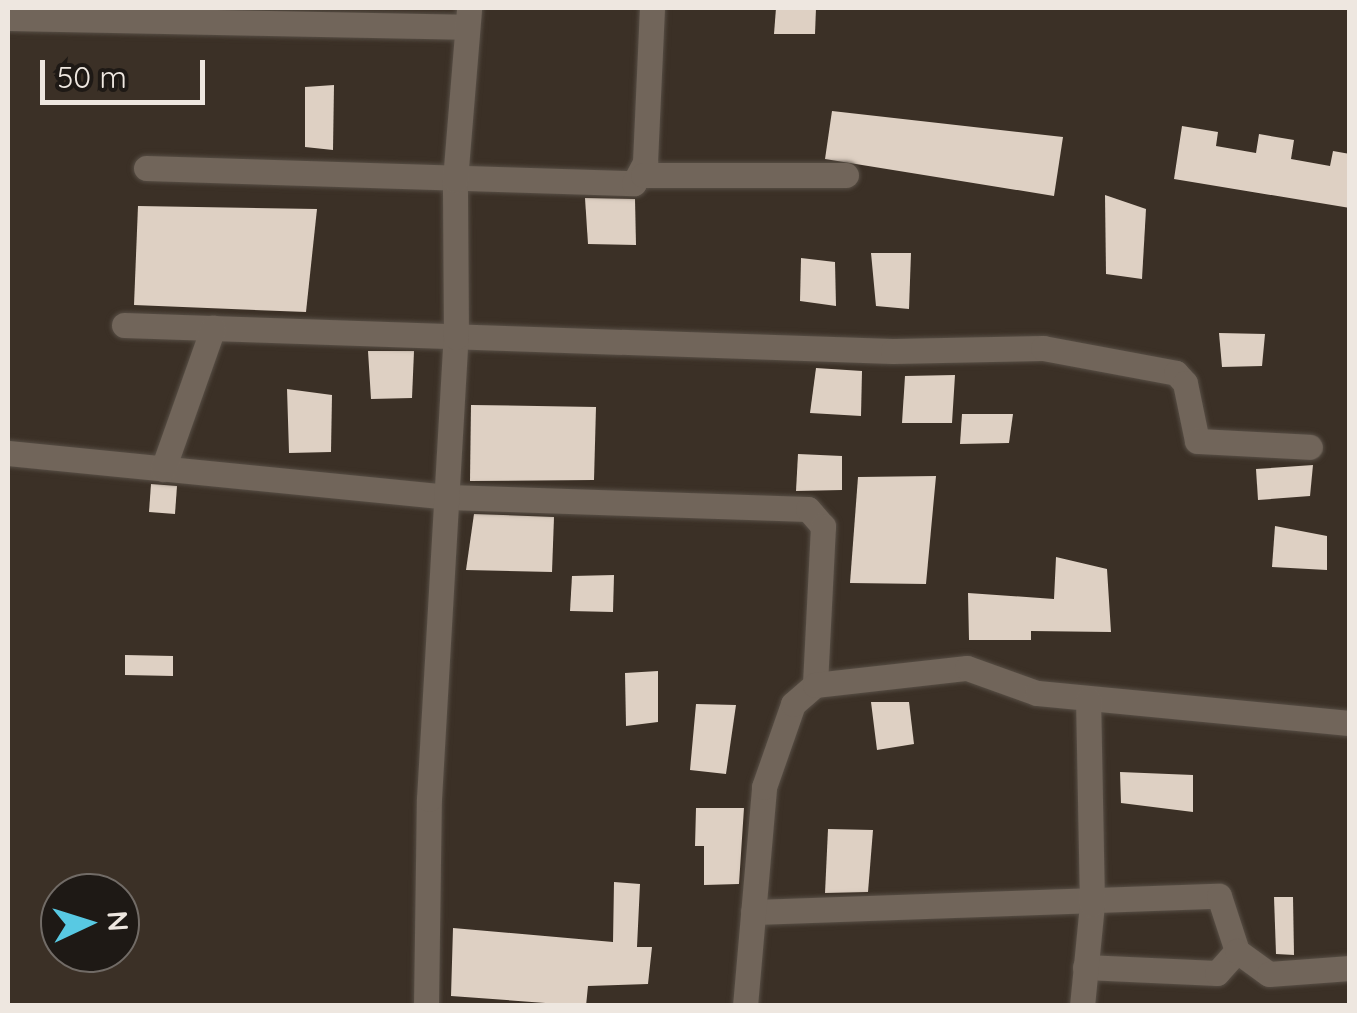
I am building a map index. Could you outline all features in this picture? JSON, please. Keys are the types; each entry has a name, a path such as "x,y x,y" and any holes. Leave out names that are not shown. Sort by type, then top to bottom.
{"street":[{"path":"146,168 634,183 643,174 652,8"},
{"path":"8,18 466,17 455,180 456,337 429,799 426,1006"},
{"path":"643,174 846,174"},
{"path":"124,325 894,351 1042,348 1176,373 1184,382 1197,441 1310,447"},
{"path":"163,468 213,328"},
{"path":"8,453 448,497 818,514 823,526 815,685"},
{"path":"745,1006 764,787 793,704 815,685 967,668 1037,693 1350,723"},
{"path":"1082,1006 1092,904 1088,699"},
{"path":"753,912 1092,904 1218,896 1238,951 1270,974 1349,970"},
{"path":"1085,967 1216,973 1238,951"}],"building":[{"path":"776,8 816,8 815,34 774,34"},
{"path":"334,85 333,150 305,147 305,87"},
{"path":"832,111 1063,137 1054,196 825,159"},
{"path":"1182,126 1218,132 1216,146 1256,153 1259,134 1294,140 1291,159 1330,166 1333,151 1350,154 1350,208 1174,179"},
{"path":"1105,195 1146,209 1142,279 1106,274"},
{"path":"585,198 635,199 636,245 588,244"},
{"path":"138,206 317,209 306,312 134,305"},
{"path":"871,253 911,253 909,309 876,306"},
{"path":"801,258 835,262 836,306 800,301"},
{"path":"1219,333 1265,334 1262,366 1222,367"},
{"path":"368,351 414,351 412,398 371,399"},
{"path":"816,368 862,371 861,416 810,413"},
{"path":"955,375 952,423 902,423 905,376"},
{"path":"287,389 332,395 331,452 289,453"},
{"path":"471,405 596,407 594,480 470,481"},
{"path":"962,414 1013,414 1009,443 960,444"},
{"path":"798,454 842,456 842,490 796,491"},
{"path":"1313,465 1310,496 1258,500 1256,469"},
{"path":"936,476 926,584 850,583 858,477"},
{"path":"151,484 177,486 175,514 149,512"},
{"path":"474,514 554,517 552,572 466,570"},
{"path":"1275,526 1327,536 1327,570 1272,567"},
{"path":"1056,557 1107,569 1111,632 1031,631 1031,640 969,640 968,593 1054,599"},
{"path":"614,575 613,612 570,611 572,576"},
{"path":"125,655 173,656 173,676 125,675"},
{"path":"658,671 658,722 626,726 625,673"},
{"path":"871,702 909,702 914,744 877,750"},
{"path":"696,704 736,705 726,774 690,770"},
{"path":"1120,772 1193,775 1193,812 1121,803"},
{"path":"696,808 744,808 739,884 704,885 704,846 695,846"},
{"path":"828,829 873,830 868,892 825,893"},
{"path":"614,882 640,884 637,947 652,947 648,984 588,986 586,1006 451,996 453,928 613,942"},
{"path":"1274,897 1293,897 1294,955 1276,954"}]}
